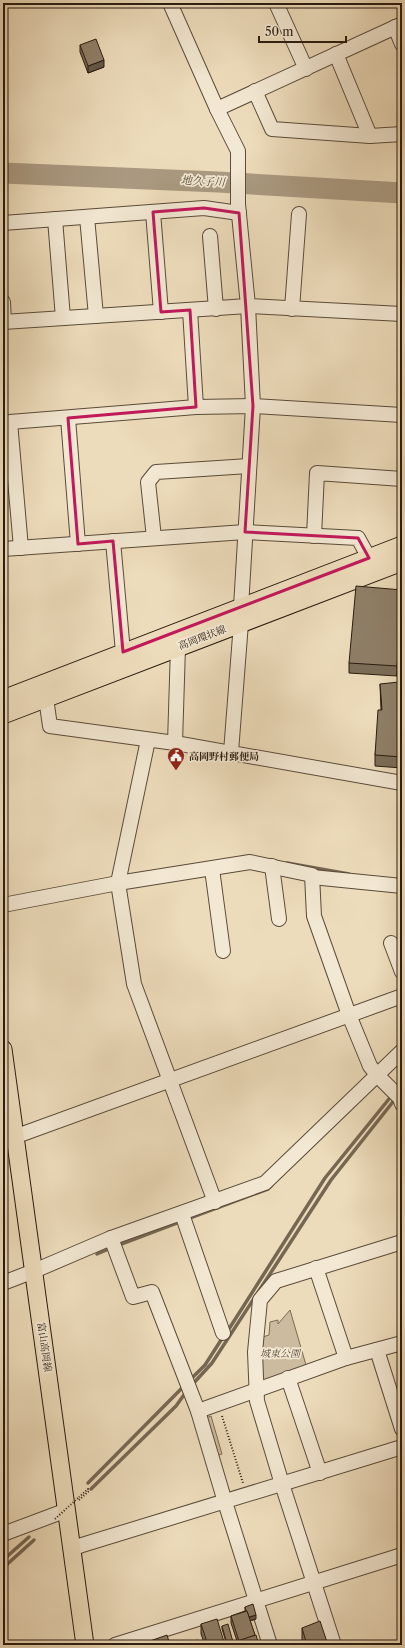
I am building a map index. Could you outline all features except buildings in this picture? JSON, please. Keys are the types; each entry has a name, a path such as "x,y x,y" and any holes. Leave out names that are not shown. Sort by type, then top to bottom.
{"main road":[{"name":"高岡環状線","path":"241,615 369,558 402,545"},
{"name":"高岡環状線","path":"3,715 46,698 175,640 241,615 402,562"},
{"name":"高岡環状線","path":"3,699 123,652 175,640"},
{"name":"富山高岡線","path":"3,1049 9,1138 34,1271 69,1507 72,1549 85,1645"}],"street":[{"path":"170,3 217,109 238,151 239,209 248,306 253,406 244,532 241,615 231,752"},
{"path":"276,3 306,69"},
{"path":"217,109 398,26 402,44"},
{"path":"336,54 370,136"},
{"path":"255,91 272,129 370,136 402,134"},
{"path":"3,223 204,208 239,209"},
{"path":"153,212 161,312"},
{"path":"292,309 299,214"},
{"path":"87,217 96,316"},
{"path":"55,219 63,318"},
{"path":"210,236 216,309"},
{"path":"3,302 4,322 248,306 402,314"},
{"path":"190,310 196,407"},
{"path":"21,548 6,423 196,407 253,406 402,415"},
{"path":"68,418 78,544"},
{"path":"154,538 148,482 156,472 249,466"},
{"path":"314,536 317,473 402,479"},
{"path":"3,549 244,532 358,538 369,558"},
{"path":"113,541 123,652"},
{"path":"175,640 175,742"},
{"path":"46,698 50,726 319,763 402,783"},
{"path":"148,740 119,880 134,984 214,1202"},
{"path":"3,905 119,880 212,869 250,862 312,875 312,877 402,886"},
{"path":"272,866 279,919"},
{"path":"212,869 223,951"},
{"path":"312,877 314,916 349,1015 370,1066 389,1088"},
{"path":"391,943 402,972"},
{"path":"9,1138 402,996"},
{"path":"3,1283 113,1244 182,1214 265,1183 389,1088 402,1051"},
{"path":"182,1214 223,1333"},
{"path":"334,1645 257,1401 255,1352 260,1300 276,1281 402,1242"},
{"path":"113,1244 133,1297 152,1292 187,1386 198,1411 270,1645"},
{"path":"316,1268 346,1358"},
{"path":"198,1411 346,1358 402,1343"},
{"path":"377,1350 402,1429"},
{"path":"288,1378 320,1473"},
{"path":"72,1549 402,1447"},
{"path":"3,1534 69,1507"},
{"path":"115,1645 402,1555"}],"path":[{"path":"218,1404 247,1495"},
{"path":"88,1489 89,1491 69,1507 88,1489"}],"highlighted area":[{"path":"204,208 239,213 253,406 245,532 358,538 369,558 123,652 113,541 78,544 68,418 196,407 190,310 161,312 153,212"}],"green space":[{"name":"城東公園","path":"290,1310 306,1365 254,1385 250,1341 269,1335 270,1322 278,1320 278,1324"},
{"path":"211,1416 222,1454 208,1459 196,1422"}],"waterway":[{"name":"地久子川","path":"3,173 218,182 402,193"},
{"path":"287,863 349,874"},
{"path":"396,1090 402,1083"},
{"path":"227,1332 325,1178 393,1094"},
{"path":"191,1386 212,1363 331,1180 396,1098"},
{"path":"187,1219 268,1189 272,1185"},
{"path":"116,1246 182,1221"},
{"path":"97,1254 111,1248"},
{"path":"189,1381 205,1365 223,1337"},
{"path":"88,1483 185,1385"},
{"path":"91,1489 176,1406 186,1392"},
{"path":"3,1560 29,1537"},
{"path":"3,1568 34,1540"}],"place":[{"name":"高岡野村郵便局","path":"176,771"}]}
